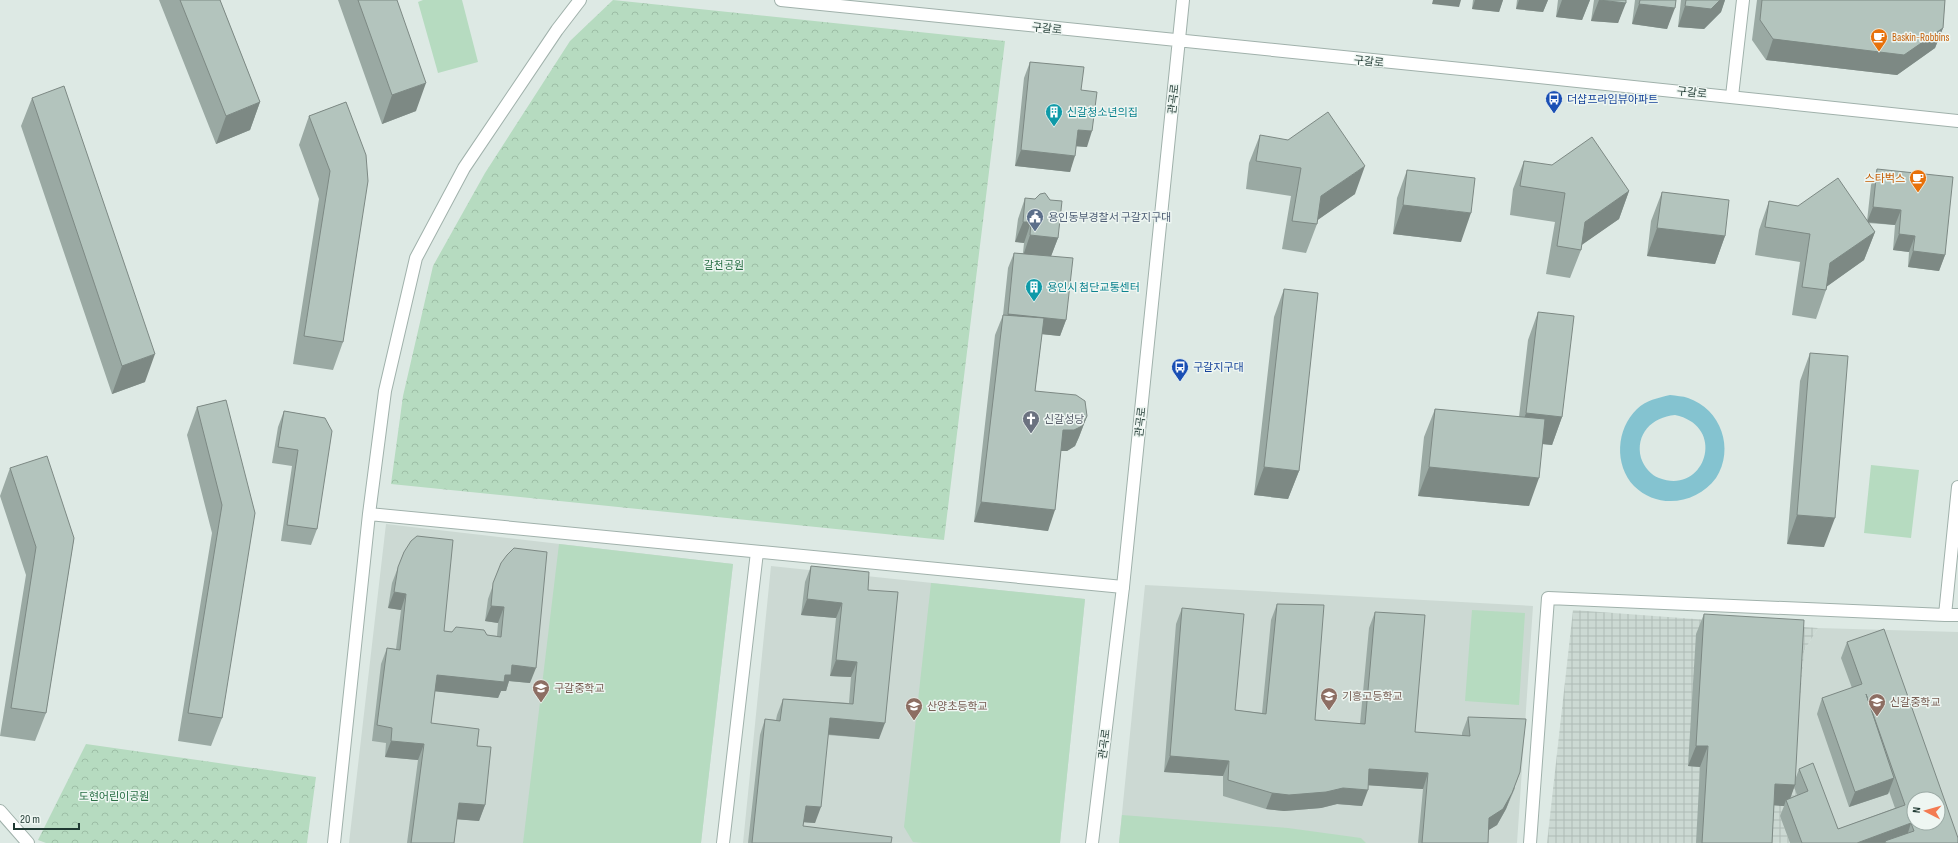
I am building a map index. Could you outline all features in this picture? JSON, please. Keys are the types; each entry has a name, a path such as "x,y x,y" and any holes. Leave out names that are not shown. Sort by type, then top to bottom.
{"street":[{"path":"334,843 369,514 385,391 416,258 464,168 557,30 580,0"},
{"name":"구갈로","path":"781,0 1178,42 1732,96 1958,121"},
{"name":"관곡로","path":"1092,843 1123,587 1183,0"},
{"path":"1732,96 1743,0"},
{"path":"1945,615 1958,487"},
{"path":"369,514 1123,587"},
{"path":"723,843 757,552"},
{"path":"1530,843 1548,598 1958,615"},
{"path":"0,811 28,843"}],"shaded area":[{"name":"구갈중학교","path":"386,524 733,564 701,843 349,843"},
{"name":"산양초등학교","path":"771,566 1085,599 1060,843 743,843"},
{"name":"기흥고등학교","path":"1145,585 1533,606 1517,843 1119,843"},
{"path":"1573,610 1818,628 1804,651 1793,784 1802,807 1780,816 1790,843 1547,843"},
{"name":"신갈중학교","path":"1818,628 1958,632 1958,843 1787,843 1775,815 1787,784 1804,651"}],"green space":[{"path":"423,0 462,0 478,62 438,73 418,2"},
{"name":"갈천공원","path":"613,0 1005,41 944,540 391,484 403,396 433,266 485,173 570,41"},
{"path":"1871,465 1919,470 1911,538 1864,533"},
{"path":"559,544 733,564 701,843 523,843"},
{"path":"931,583 1085,599 1060,843 922,843 913,842 904,827"},
{"path":"1472,610 1525,613 1519,705 1465,701"},
{"name":"도현어린이공원","path":"86,744 316,777 307,843 46,843 38,840"},
{"path":"1122,815 1288,828 1361,838 1366,843 1119,843"}],"water":[{"path":"1670,395 1688,398 1699,403 1709,411 1722,431 1724,443 1722,467 1716,478 1699,494 1677,501 1654,499 1644,494 1634,486 1623,468 1620,447 1625,427 1630,417 1637,409 1644,403","holes":["1675,415 1691,422 1701,432 1705,445 1704,457 1698,469 1688,477 1675,481 1659,478 1653,475 1648,470 1641,458 1641,441 1647,428 1659,419 1667,416"]}],"building":[{"path":"180,0 220,0 260,102 226,116"},
{"path":"358,0 397,0 426,83 392,95"},
{"path":"1599,0 1626,0 1626,3"},
{"path":"1640,0 1676,0 1675,8 1639,4"},
{"path":"1686,0 1720,0 1711,9 1685,6"},
{"path":"1762,0 1945,0 1943,28 1904,55 1773,39 1760,20"},
{"name":"신갈청소년의집","path":"1030,62 1084,67 1081,90 1097,92 1092,131 1078,130 1075,156 1021,150"},
{"path":"64,86 155,354 122,366 32,98"},
{"path":"346,102 366,155 368,181 343,342 304,336 330,171 309,116"},
{"path":"1328,112 1365,166 1321,196 1317,224 1292,221 1301,168 1256,161 1260,135 1288,140"},
{"path":"1592,137 1629,191 1585,222 1581,250 1557,246 1565,193 1520,186 1524,161 1552,165"},
{"path":"1877,169 1953,177 1945,255 1913,251 1915,236 1899,234 1901,210 1873,207"},
{"path":"1407,170 1475,178 1471,213 1403,205"},
{"path":"1838,178 1875,232 1830,263 1826,290 1802,287 1810,234 1765,227 1769,201 1798,206"},
{"path":"1662,192 1729,200 1725,236 1657,228"},
{"path":"1045,193 1050,200 1062,201 1058,238 1030,235 1031,222 1023,222 1025,198 1035,199 1040,194"},
{"name":"용인시 첨단교통센터","path":"1014,253 1073,258 1066,320 1008,314"},
{"path":"1284,289 1318,293 1299,471 1264,467"},
{"path":"1538,312 1574,316 1562,417 1526,413"},
{"name":"신갈성당","path":"1003,315 1044,318 1035,391 1076,395 1085,401 1087,416 1082,426 1074,430 1063,430 1055,510 981,502"},
{"path":"1810,353 1848,356 1835,518 1797,515"},
{"path":"226,400 255,513 222,718 188,713 222,505 197,407"},
{"path":"1435,409 1545,419 1539,478 1429,467"},
{"path":"284,411 325,418 332,431 317,529 287,525 298,450 278,447"},
{"path":"47,456 74,538 46,713 11,708 36,547 10,468"},
{"path":"417,536 453,540 444,631 452,632 456,627 484,630 487,635 501,637 504,607 491,606 493,583 501,563 514,548 547,552 536,668 512,665 511,675 505,675 504,682 437,675 431,723 479,729 477,746 491,747 485,805 459,803 454,843 411,843 424,744 391,741 392,728 377,725 387,648 400,650 406,594 394,592 398,567 404,552 411,541"},
{"path":"811,566 869,572 868,590 898,592 885,723 830,718 821,807 806,806 803,826 892,837 891,843 752,843 765,719 780,721 783,699 853,704 857,662 836,660 842,603 807,599"},
{"path":"1277,604 1324,605 1315,720 1365,724 1375,612 1425,615 1415,732 1470,736 1468,717 1526,719 1520,772 1512,793 1503,809 1489,818 1488,843 1422,843 1428,773 1369,769 1368,790 1343,788 1326,792 1289,795 1272,793 1228,780 1229,761 1170,756 1182,608 1244,614 1235,710 1266,714"},
{"path":"1704,614 1804,620 1795,785 1775,784 1772,843 1702,843 1708,746 1696,746"},
{"path":"1884,629 1941,791 1906,791 1906,825 1857,843 1802,843 1786,800 1808,791 1799,769 1813,763 1838,829 1905,805 1866,694 1894,778 1855,792 1822,698 1862,684 1847,642"},
{"path":"1946,804 1958,838 1958,843 1886,843 1885,841 1914,831 1946,831"}],"place":[{"name":"Baskin-Robbins","path":"1879,52"},
{"name":"더샵프라임뷰아파트","path":"1554,114"},
{"name":"신갈청소년의집","path":"1054,127"},
{"name":"스타벅스","path":"1918,193"},
{"name":"용인동부경찰서 구갈지구대","path":"1035,232"},
{"name":"용인시 첨단교통센터","path":"1034,302"},
{"name":"구갈지구대","path":"1180,382"},
{"name":"신갈성당","path":"1031,434"},
{"name":"구갈중학교","path":"541,703"},
{"name":"기흥고등학교","path":"1329,711"},
{"name":"신갈중학교","path":"1877,717"},
{"name":"산양초등학교","path":"914,721"}]}
